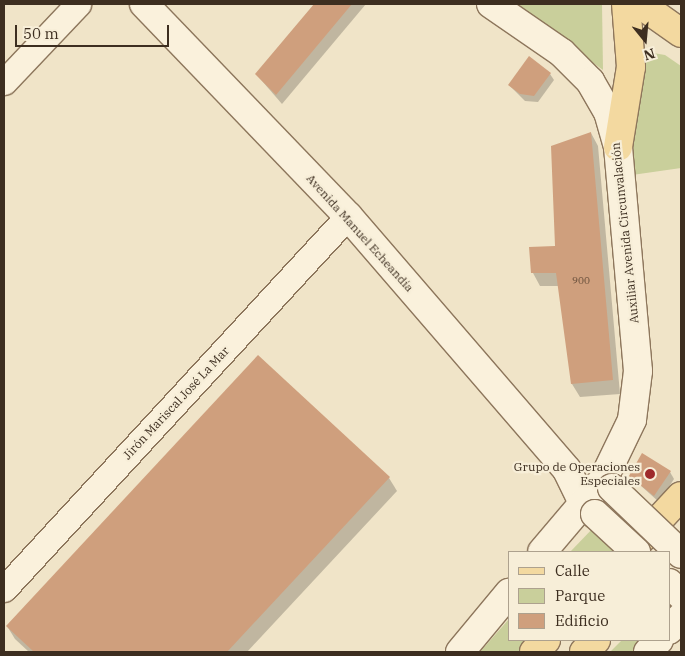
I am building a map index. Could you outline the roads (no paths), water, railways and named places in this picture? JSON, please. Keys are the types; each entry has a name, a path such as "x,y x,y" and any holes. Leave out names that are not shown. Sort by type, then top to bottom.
{"main road":[{"path":"618,147 632,54 626,4"},
{"path":"640,4 681,33"},
{"path":"630,551 681,496"},
{"path":"670,560 681,548"},
{"path":"534,652 545,641"},
{"path":"584,652 595,641"}],"street":[{"path":"4,82 78,4"},
{"name":"Avenida Manuel Echeandía","path":"144,4 348,216 567,470 589,508 635,551"},
{"name":"Auxiliar Avenida Circunvalación","path":"491,4 577,66 590,81 608,112 618,147 638,370 632,420 608,484 589,508 543,551"},
{"name":"Jirón Mariscal José La Mar","path":"4,589 348,216"},
{"path":"567,470 608,484 681,554"},
{"path":"460,652 508,594"},
{"path":"670,626 678,597"},
{"path":"648,652 659,641"}],"place":[{"name":"Grupo de Operaciones Especiales","path":"650,474"}]}
